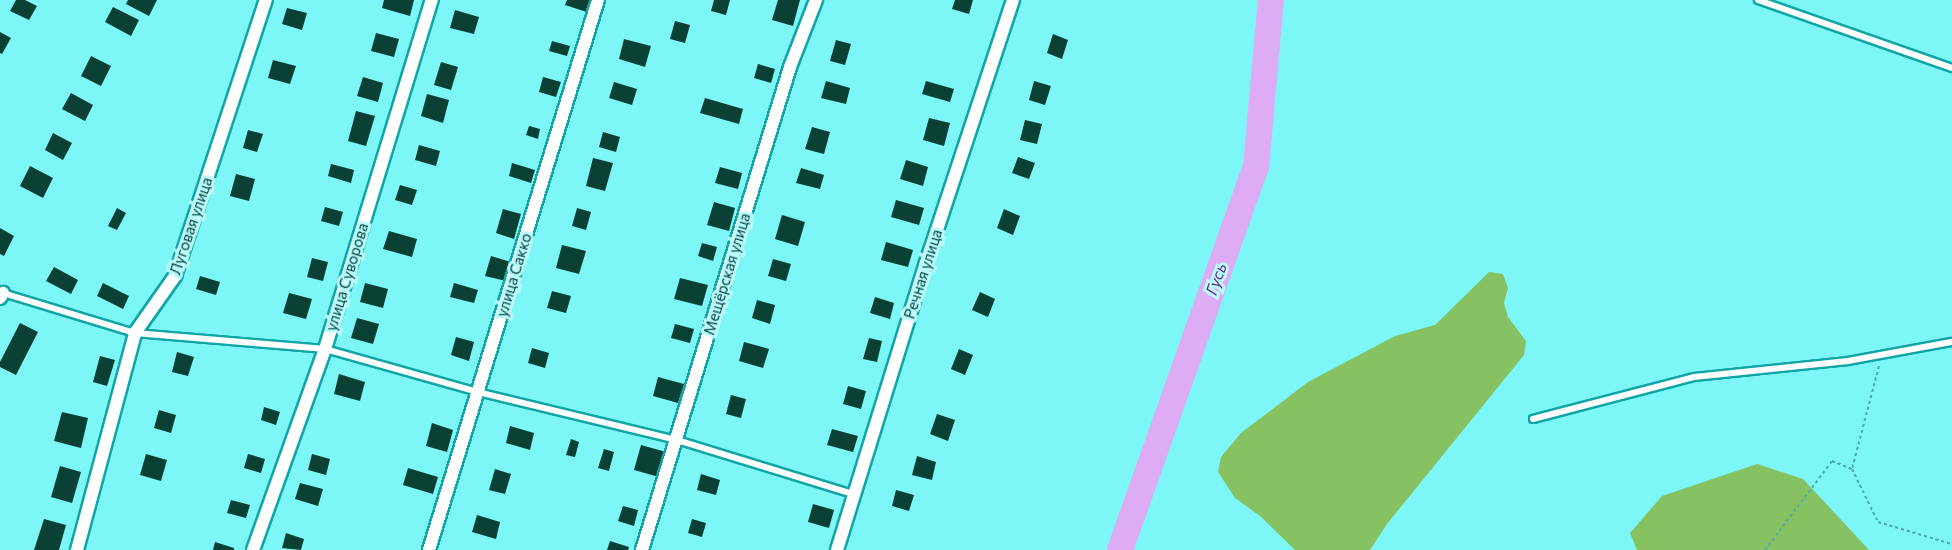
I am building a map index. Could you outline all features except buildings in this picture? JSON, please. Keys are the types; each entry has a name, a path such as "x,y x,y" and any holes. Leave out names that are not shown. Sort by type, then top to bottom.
{"street":[{"name":"Луговая улица","path":"76,550 135,333 175,276 266,0"},
{"name":"улица Суворова","path":"253,550 325,349 432,0"},
{"name":"улица Сакко","path":"429,550 598,0"},
{"name":"Мещёрская улица","path":"642,550 790,67 816,0"},
{"name":"Речная улица","path":"837,550 1012,0"}],"lane":[{"path":"1758,0 1952,68"},
{"path":"1,294 135,333 325,349 478,392 677,440 853,494"},
{"path":"1533,419 1694,377 1882,355 1952,342"}],"path":[{"path":"1852,469 1882,355"},
{"path":"1765,550 1832,460 1852,469 1878,522 1952,544"}],"green space":[{"path":"1489,272 1503,274 1508,288 1504,303 1508,317 1526,341 1524,355 1387,524 1370,550 1295,550 1260,516 1235,498 1218,472 1221,457 1241,433 1308,382 1395,336 1435,325"},
{"path":"1757,464 1803,479 1869,550 1637,550 1630,533 1662,496"}],"waterway":[{"name":"Гусь","path":"1120,550 1256,167 1271,0"}]}
